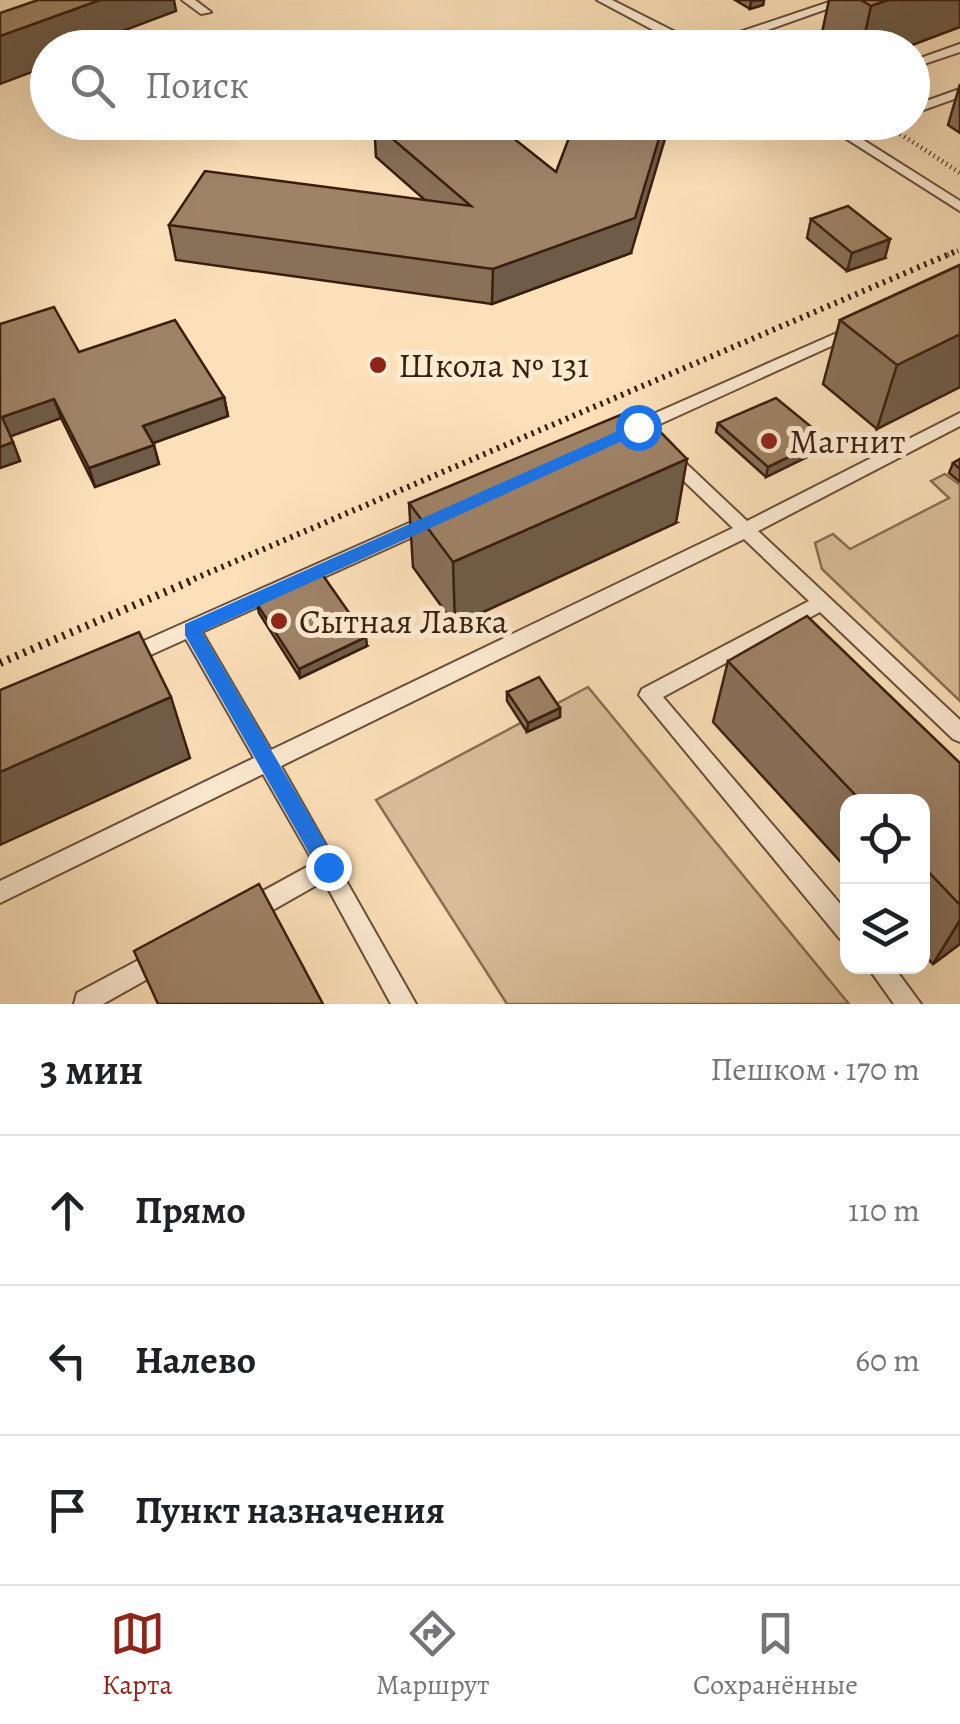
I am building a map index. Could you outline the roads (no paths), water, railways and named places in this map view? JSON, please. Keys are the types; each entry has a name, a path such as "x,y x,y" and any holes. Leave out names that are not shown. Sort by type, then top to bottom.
{"lane":[{"path":"188,0 205,12"},
{"path":"603,0 664,30"},
{"path":"801,0 818,8"},
{"path":"753,30 846,0"},
{"path":"930,58 960,48"},
{"path":"930,103 960,92"},
{"path":"855,140 960,207"},
{"path":"620,435 870,323"},
{"path":"0,892 745,530 960,419"},
{"path":"638,427 960,734"},
{"path":"104,668 442,516"},
{"path":"820,603 648,695 840,922"},
{"path":"191,630 404,1004"},
{"path":"224,924 328,867"},
{"path":"86,1004 85,1001 189,944"},
{"path":"885,974 909,1004"}],"place":[{"name":"Школа № 131","path":"378,365"},
{"name":"Магнит","path":"769,441"},
{"name":"Сытная Лавка","path":"279,621"}]}
